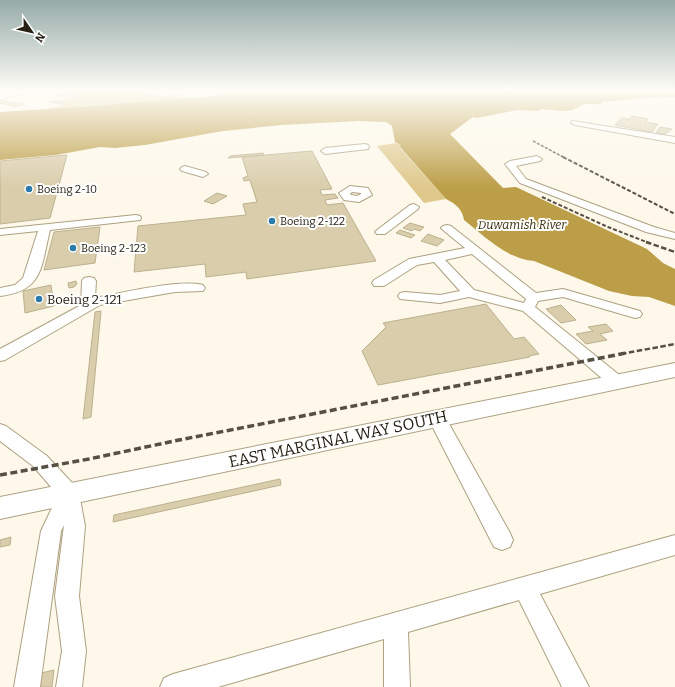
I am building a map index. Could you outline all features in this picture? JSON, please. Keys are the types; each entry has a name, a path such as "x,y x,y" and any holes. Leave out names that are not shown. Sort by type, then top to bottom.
{"main road":[{"name":"EAST MARGINAL WAY SOUTH","path":"0,508 675,370"}],"street":[{"path":"575,123 675,140"},
{"path":"325,150 365,147"},
{"path":"537,159 510,164 523,181 650,230 675,236"},
{"path":"185,169 203,174"},
{"path":"381,232 414,207"},
{"path":"0,232 136,218"},
{"path":"0,292 23,286 30,279 45,228"},
{"path":"447,228 474,250 617,382"},
{"path":"662,233 675,228"},
{"path":"379,283 413,262 474,250"},
{"path":"437,258 469,293"},
{"path":"88,306 89,281"},
{"path":"0,356 88,306 100,301 175,288 198,288"},
{"path":"405,296 440,299 469,293 531,303 563,293 635,314"},
{"path":"437,418 502,540"},
{"path":"0,431 40,461 69,494 74,526 67,596 74,651 69,687"},
{"path":"27,687 51,531 69,494"},
{"path":"173,687 525,588 675,544"},
{"path":"525,588 576,687"},
{"path":"396,624 398,687"}],"shaded area":[{"path":"396,143 401,145 400,148 446,199 424,203 377,146"}],"water":[{"path":"0,123 319,123 223,131 145,145 115,148 100,147 56,155 0,160"},
{"name":"Duwamish River","path":"388,123 465,123 450,134 503,188 516,187 647,249 663,263 675,269 675,306 649,297 632,296 609,291 534,261 514,256 496,246 464,220 458,207 446,199 400,147 401,145 395,142 392,126"}],"building":[{"path":"617,123 658,124 652,132 615,125"},
{"path":"660,127 672,129 665,134 656,133"},
{"name":"Boeing 2-122","path":"312,151 332,189 320,190 322,195 335,194 338,198 325,200 327,205 343,203 376,261 247,279 246,272 206,277 205,264 134,272 138,226 246,215 243,204 257,202 250,180 244,181 243,178 248,176 242,157"},
{"path":"263,153 264,155 228,158 230,156"},
{"name":"Boeing 2-10","path":"67,155 50,218 0,224 0,161"},
{"path":"217,193 227,196 213,204 204,201"},
{"path":"410,223 424,227 420,231 414,229 412,231 403,228"},
{"name":"Boeing 2-123","path":"100,227 95,263 44,270 54,232"},
{"path":"400,230 415,235 411,238 396,233"},
{"path":"428,234 444,240 437,246 421,241"},
{"path":"76,281 77,284 74,287 69,288 68,283"},
{"name":"Boeing 2-121","path":"51,285 54,306 25,313 23,291"},
{"path":"486,304 514,339 524,337 539,354 529,356 530,357 378,385 362,351 386,327 383,323"},
{"path":"561,305 576,320 561,323 546,309"},
{"path":"101,311 91,417 83,419 95,312"},
{"path":"606,324 613,331 600,334 607,340 586,344 576,334 593,331 588,327"},
{"path":"280,479 281,485 113,522 114,515"},
{"path":"11,537 10,545 0,547 0,540"},
{"path":"54,670 52,687 35,687 37,674"}],"railway":[{"path":"533,141 565,158"},
{"path":"563,157 675,214"},
{"path":"542,197 608,227 649,243"},
{"path":"646,242 675,252"},
{"path":"621,354 675,344"},
{"path":"0,475 89,459 179,440 626,353"}],"place":[{"name":"Boeing 2-10","path":"29,189"},
{"name":"Boeing 2-122","path":"272,221"},
{"name":"Boeing 2-123","path":"73,248"},
{"name":"Boeing 2-121","path":"39,299"}]}
